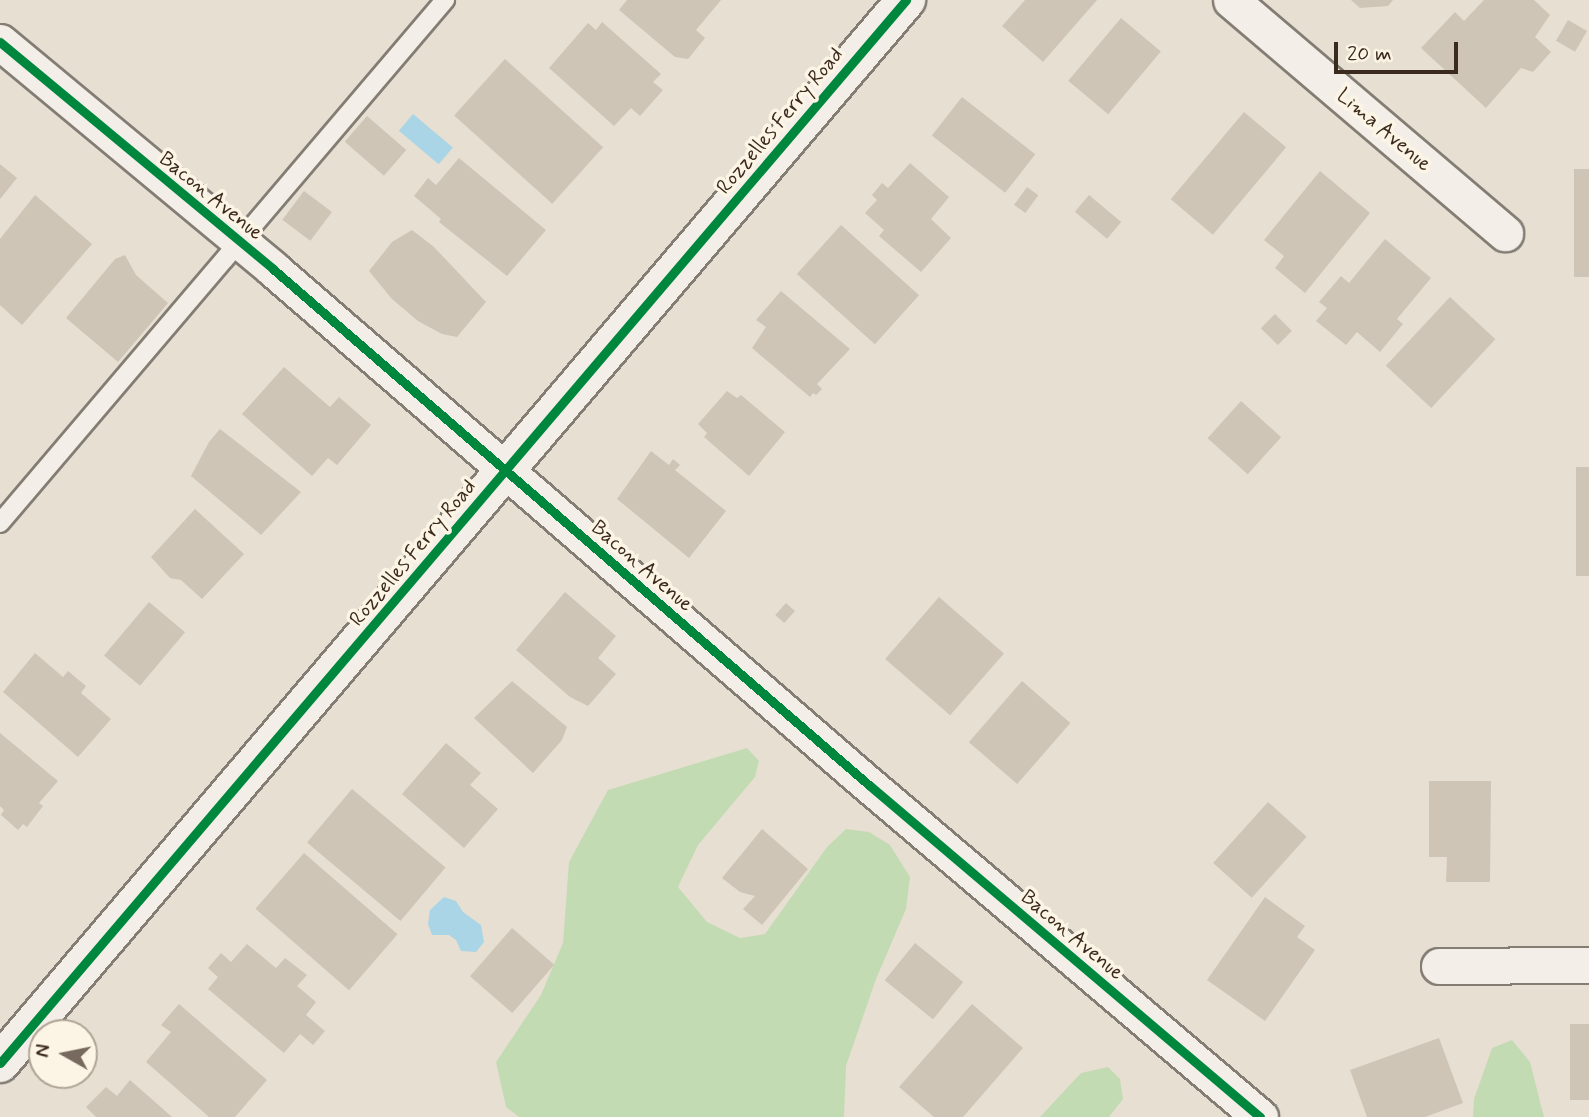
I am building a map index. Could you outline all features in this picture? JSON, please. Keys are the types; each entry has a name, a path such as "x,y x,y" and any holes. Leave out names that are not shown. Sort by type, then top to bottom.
{"street":[{"name":"Rozzelles Ferry Road","path":"0,1063 906,0"},
{"name":"Lima Avenue","path":"1231,0 1505,233"},
{"name":"Bacon Avenue","path":"0,42 241,243 1260,1117"},
{"path":"1439,966 1589,965"}],"lane":[{"path":"0,523 241,243 445,0"}],"green space":[{"path":"747,748 759,761 755,777 698,845 678,887 707,922 740,938 765,934 827,847 846,829 869,832 890,845 910,877 906,909 876,979 846,1066 844,1117 519,1117 506,1107 496,1062 541,995 563,943 569,862 608,790"},
{"path":"1512,1040 1530,1062 1544,1117 1473,1117 1474,1099 1492,1048"},
{"path":"1108,1067 1120,1079 1123,1099 1109,1117 1040,1117 1081,1073"}],"water":[{"path":"413,114 453,147 439,164 399,131"},
{"path":"444,897 456,901 463,912 481,925 484,942 476,952 461,951 456,940 449,935 432,935 428,924 430,910"}],"building":[{"path":"627,0 721,0 696,30 705,38 688,59 675,57 619,10"},
{"path":"1025,0 1097,0 1043,62 1002,26"},
{"path":"1351,0 1393,0 1388,6 1360,8"},
{"path":"1484,0 1534,0 1550,15 1535,37 1551,52 1533,72 1521,68 1486,108 1421,48 1455,12 1464,21"},
{"path":"1121,18 1161,51 1108,114 1068,81"},
{"path":"1568,20 1587,31 1575,52 1556,41"},
{"path":"602,22 661,74 653,82 663,90 640,116 631,108 614,126 549,68 588,23 596,30"},
{"path":"505,59 603,147 552,204 454,115"},
{"path":"962,97 1035,154 1005,193 932,136"},
{"path":"1244,112 1286,147 1213,235 1171,199"},
{"path":"367,116 406,150 384,176 345,142"},
{"path":"459,158 546,230 507,276 439,222 441,219 414,196 428,178 436,185"},
{"path":"910,163 949,197 931,219 951,238 921,272 879,236 884,230 865,213 877,200 872,195 882,183 888,188"},
{"path":"0,164 17,178 0,199"},
{"path":"1574,169 1589,169 1589,277 1574,277"},
{"path":"1320,171 1370,213 1305,293 1275,268 1284,256 1264,240"},
{"path":"1027,187 1038,195 1025,213 1014,205"},
{"path":"304,191 332,212 310,241 282,220"},
{"path":"35,195 92,244 22,325 0,305 0,239"},
{"path":"1089,195 1121,222 1107,239 1075,212"},
{"path":"841,225 919,295 875,344 797,274"},
{"path":"412,230 434,247 486,302 457,337 442,334 418,321 392,299 369,271 392,242"},
{"path":"1385,239 1431,278 1397,319 1403,324 1380,352 1357,332 1346,345 1316,321 1327,308 1319,302 1341,276 1349,283"},
{"path":"125,255 136,275 168,303 118,362 66,318 115,259"},
{"path":"781,291 850,349 817,384 822,389 810,397 752,348 766,327 756,320"},
{"path":"1450,297 1495,339 1431,408 1386,366"},
{"path":"1275,314 1292,331 1278,345 1261,328"},
{"path":"284,367 330,407 339,397 371,425 337,465 328,458 312,476 242,414"},
{"path":"727,391 737,398 741,395 785,432 749,476 704,437 707,433 698,424"},
{"path":"1241,401 1281,437 1248,474 1208,438"},
{"path":"220,429 301,492 261,535 191,476 209,442"},
{"path":"651,451 669,465 673,459 680,465 675,470 726,511 689,558 617,499"},
{"path":"1576,467 1589,467 1589,576 1576,576"},
{"path":"195,509 244,554 202,599 181,580 170,578 151,557"},
{"path":"565,592 616,636 598,658 616,674 588,706 570,697 516,650"},
{"path":"939,597 1004,653 950,715 885,659"},
{"path":"149,602 185,632 140,686 104,656"},
{"path":"786,603 795,611 784,623 775,615"},
{"path":"35,653 63,677 68,671 86,686 81,693 111,719 78,757 3,692"},
{"path":"512,681 567,727 562,740 533,773 474,718"},
{"path":"1022,681 1070,723 1017,784 969,742"},
{"path":"0,733 58,781 39,803 43,806 27,827 23,824 18,830 1,815 4,810 0,806"},
{"path":"446,743 481,773 470,785 498,809 464,848 402,794"},
{"path":"1429,781 1491,781 1490,882 1446,882 1447,857 1429,857"},
{"path":"352,789 445,867 400,921 307,843"},
{"path":"1268,802 1307,837 1252,898 1213,863"},
{"path":"762,829 808,869 762,925 743,909 755,896 740,892 722,878"},
{"path":"304,853 398,934 349,990 255,909"},
{"path":"1265,897 1305,926 1297,937 1315,950 1265,1021 1207,980"},
{"path":"512,928 554,965 512,1013 470,976"},
{"path":"915,943 963,982 933,1019 885,980"},
{"path":"247,944 276,968 285,958 307,975 297,986 316,1002 306,1015 325,1031 313,1045 300,1034 284,1053 208,989 218,977 208,968 221,953 231,962"},
{"path":"179,1004 267,1080 235,1117 209,1117 146,1062 171,1032 161,1025"},
{"path":"972,1004 1023,1048 963,1117 934,1117 899,1087"},
{"path":"1570,1024 1589,1024 1589,1100 1570,1100"},
{"path":"1439,1038 1463,1103 1425,1117 1367,1117 1350,1070"},
{"path":"130,1080 172,1117 96,1117 86,1107 106,1087 117,1096"}],"cycle path":[{"path":"0,1063 906,0"},
{"path":"0,42 273,269 869,785 1260,1117"}]}
